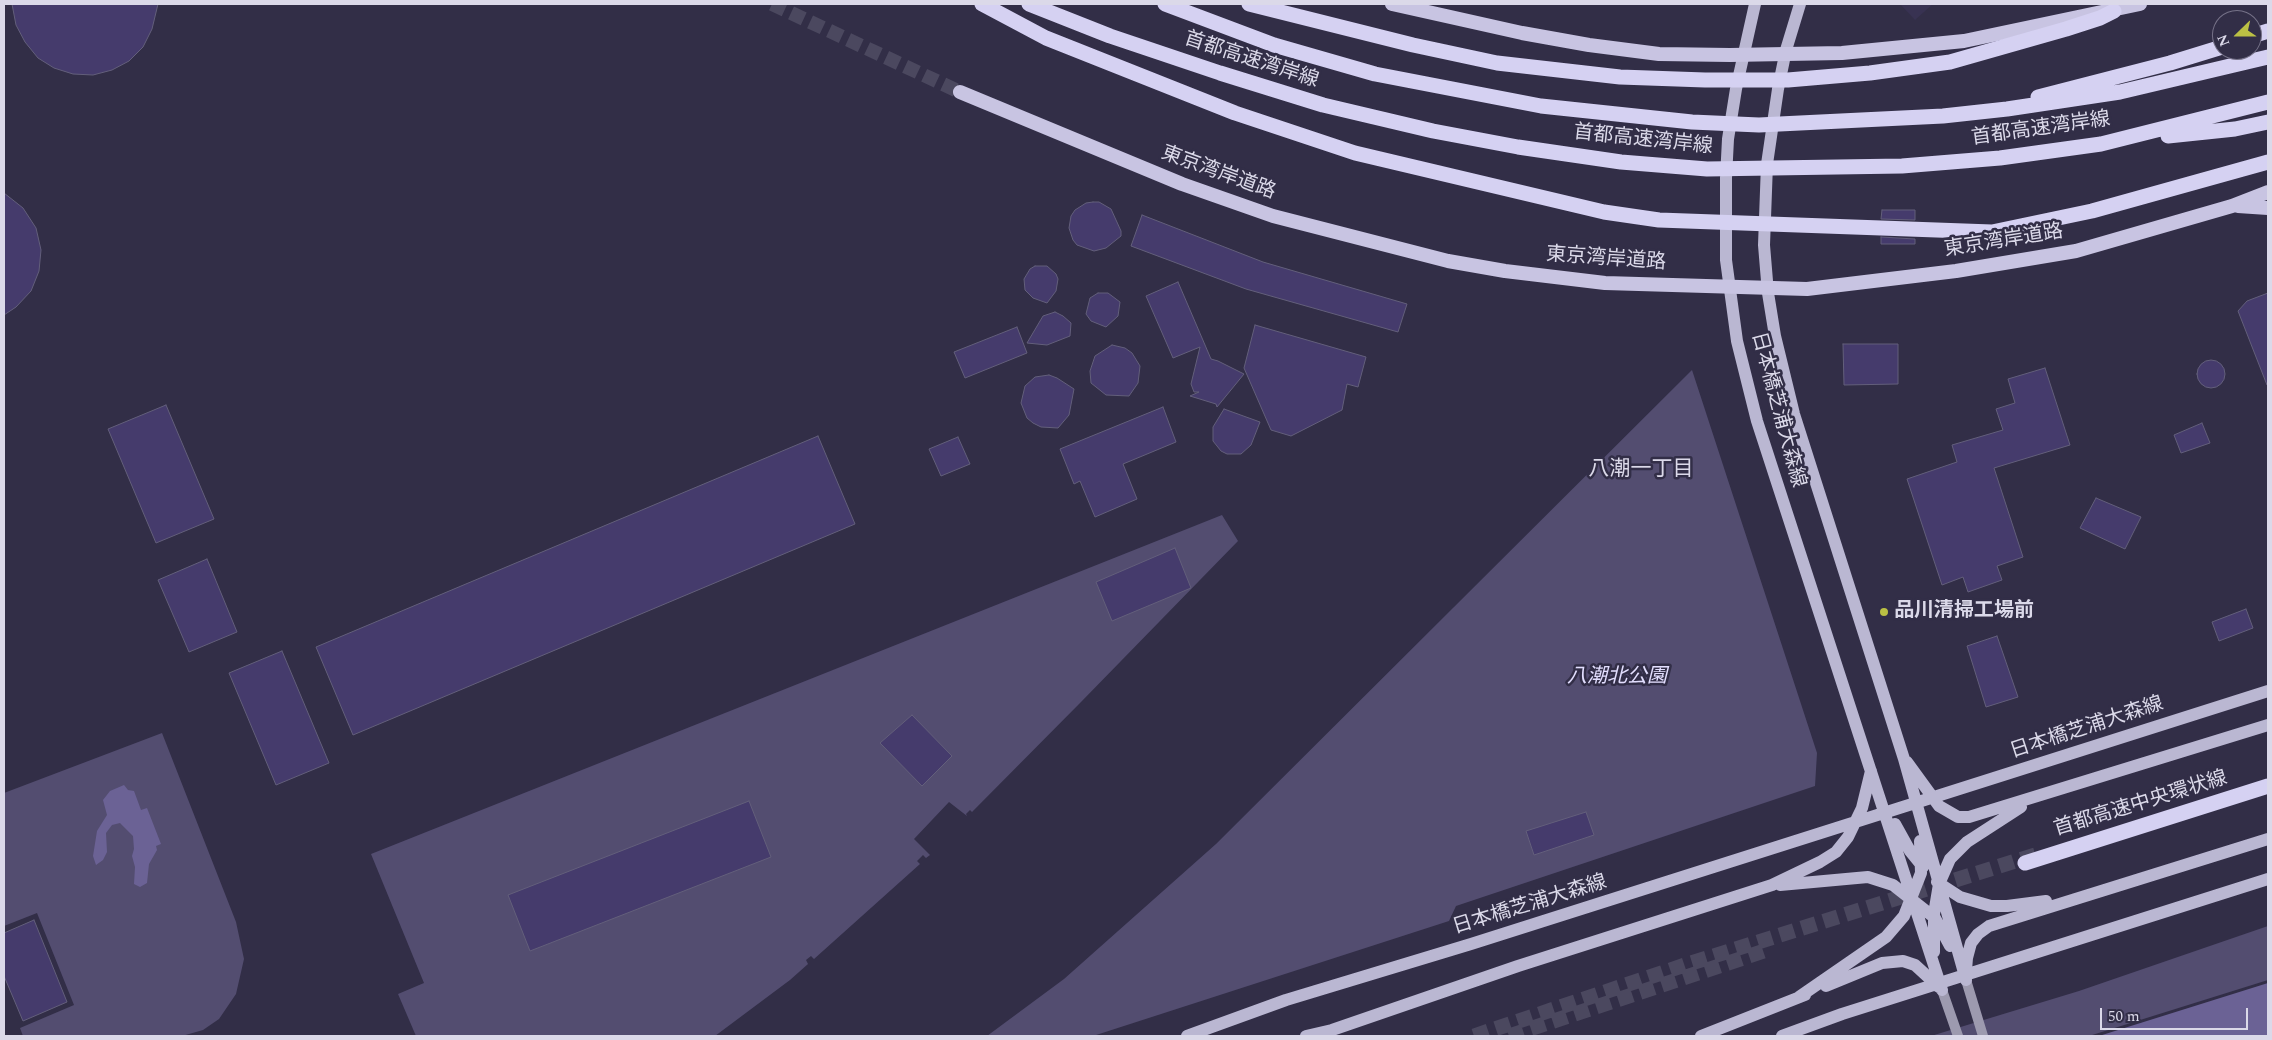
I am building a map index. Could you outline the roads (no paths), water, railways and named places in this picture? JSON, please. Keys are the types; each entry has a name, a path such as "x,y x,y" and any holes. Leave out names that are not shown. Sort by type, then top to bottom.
{"highway":[{"path":"982,4 1046,38 1226,110 1364,155 1604,212 1659,220 1992,232 2092,211 2268,162"},
{"name":"首都高速湾岸線","path":"1029,4 1110,36 1220,74 1324,105 1518,147 1621,162 1707,170 1902,166 2000,158 2102,144 2268,102"},
{"name":"首都高速湾岸線","path":"1165,4 1274,45 1366,72 1541,106 1644,118 1759,125 1943,116 2016,108 2120,92 2268,57"},
{"path":"1249,4 1413,45 1497,63 1620,77 1705,80 1788,80 1870,73 1950,62 2066,30 2114,11"},
{"path":"1392,4 1522,33 1589,45 1659,54 1730,56 1842,53 1964,41 2114,11 2140,4"},
{"path":"1943,116 2066,90 2212,50"},
{"name":"東京湾岸道路","path":"960,92 1182,184 1273,216 1448,261 1505,271 1605,283 1807,289 1956,271 2076,251 2232,206 2268,192"},
{"path":"2102,144 2235,129 2268,122"},
{"path":"2232,206 2268,208"},
{"name":"首都高速中央環状線","path":"2025,863 2268,786"}],"main road":[{"name":"日本橋芝浦大森線","path":"1755,4 1736,88 1728,138 1726,260 1735,326 1746,381 1757,421 1942,990"},
{"name":"日本橋芝浦大森線","path":"1800,4 1786,50 1767,164 1764,245 1768,293 1777,345 1794,414 1904,758 1966,980"},
{"name":"日本橋芝浦大森線","path":"1187,1036 1286,1000 1472,944 2268,691"},
{"path":"1904,758 1939,806 1958,816 1969,817 2036,798 2264,726"},
{"path":"1799,998 1886,937 1904,916 1912,898 1920,879 1922,866 1921,842 1903,778 1904,758"},
{"path":"1871,771 1883,790 1898,831 1922,866 1939,884 1960,897 1991,906 2071,900"},
{"path":"1306,1036 1332,1030 1518,966 1772,885 1820,862 1836,852 1848,838 1862,808 1871,771"},
{"path":"1958,1036 1942,990 1934,949 1934,918 1939,884 1950,859 1967,842 2036,798"},
{"path":"1966,980 1967,958 1971,943 1978,934 1989,926 2268,839"},
{"path":"1772,885 1868,878 1893,885 1912,898 1934,918 1945,934 1966,980 1983,1036"},
{"path":"1782,1036 1842,1014 2268,879"},
{"path":"1701,1036 1882,963 1903,961 1915,965 1942,990"}],"tunnel":[{"path":"772,4 960,92"},
{"path":"1474,1036 1688,964 2038,854"},
{"path":"1509,1036 1764,951"}],"place":[{"name":"品川清掃工場前","path":"1884,612"}],"district":[{"name":"八潮一丁目","path":"1641,471"}],"park label":[{"name":"八潮北公園","path":"1617,678"}]}
